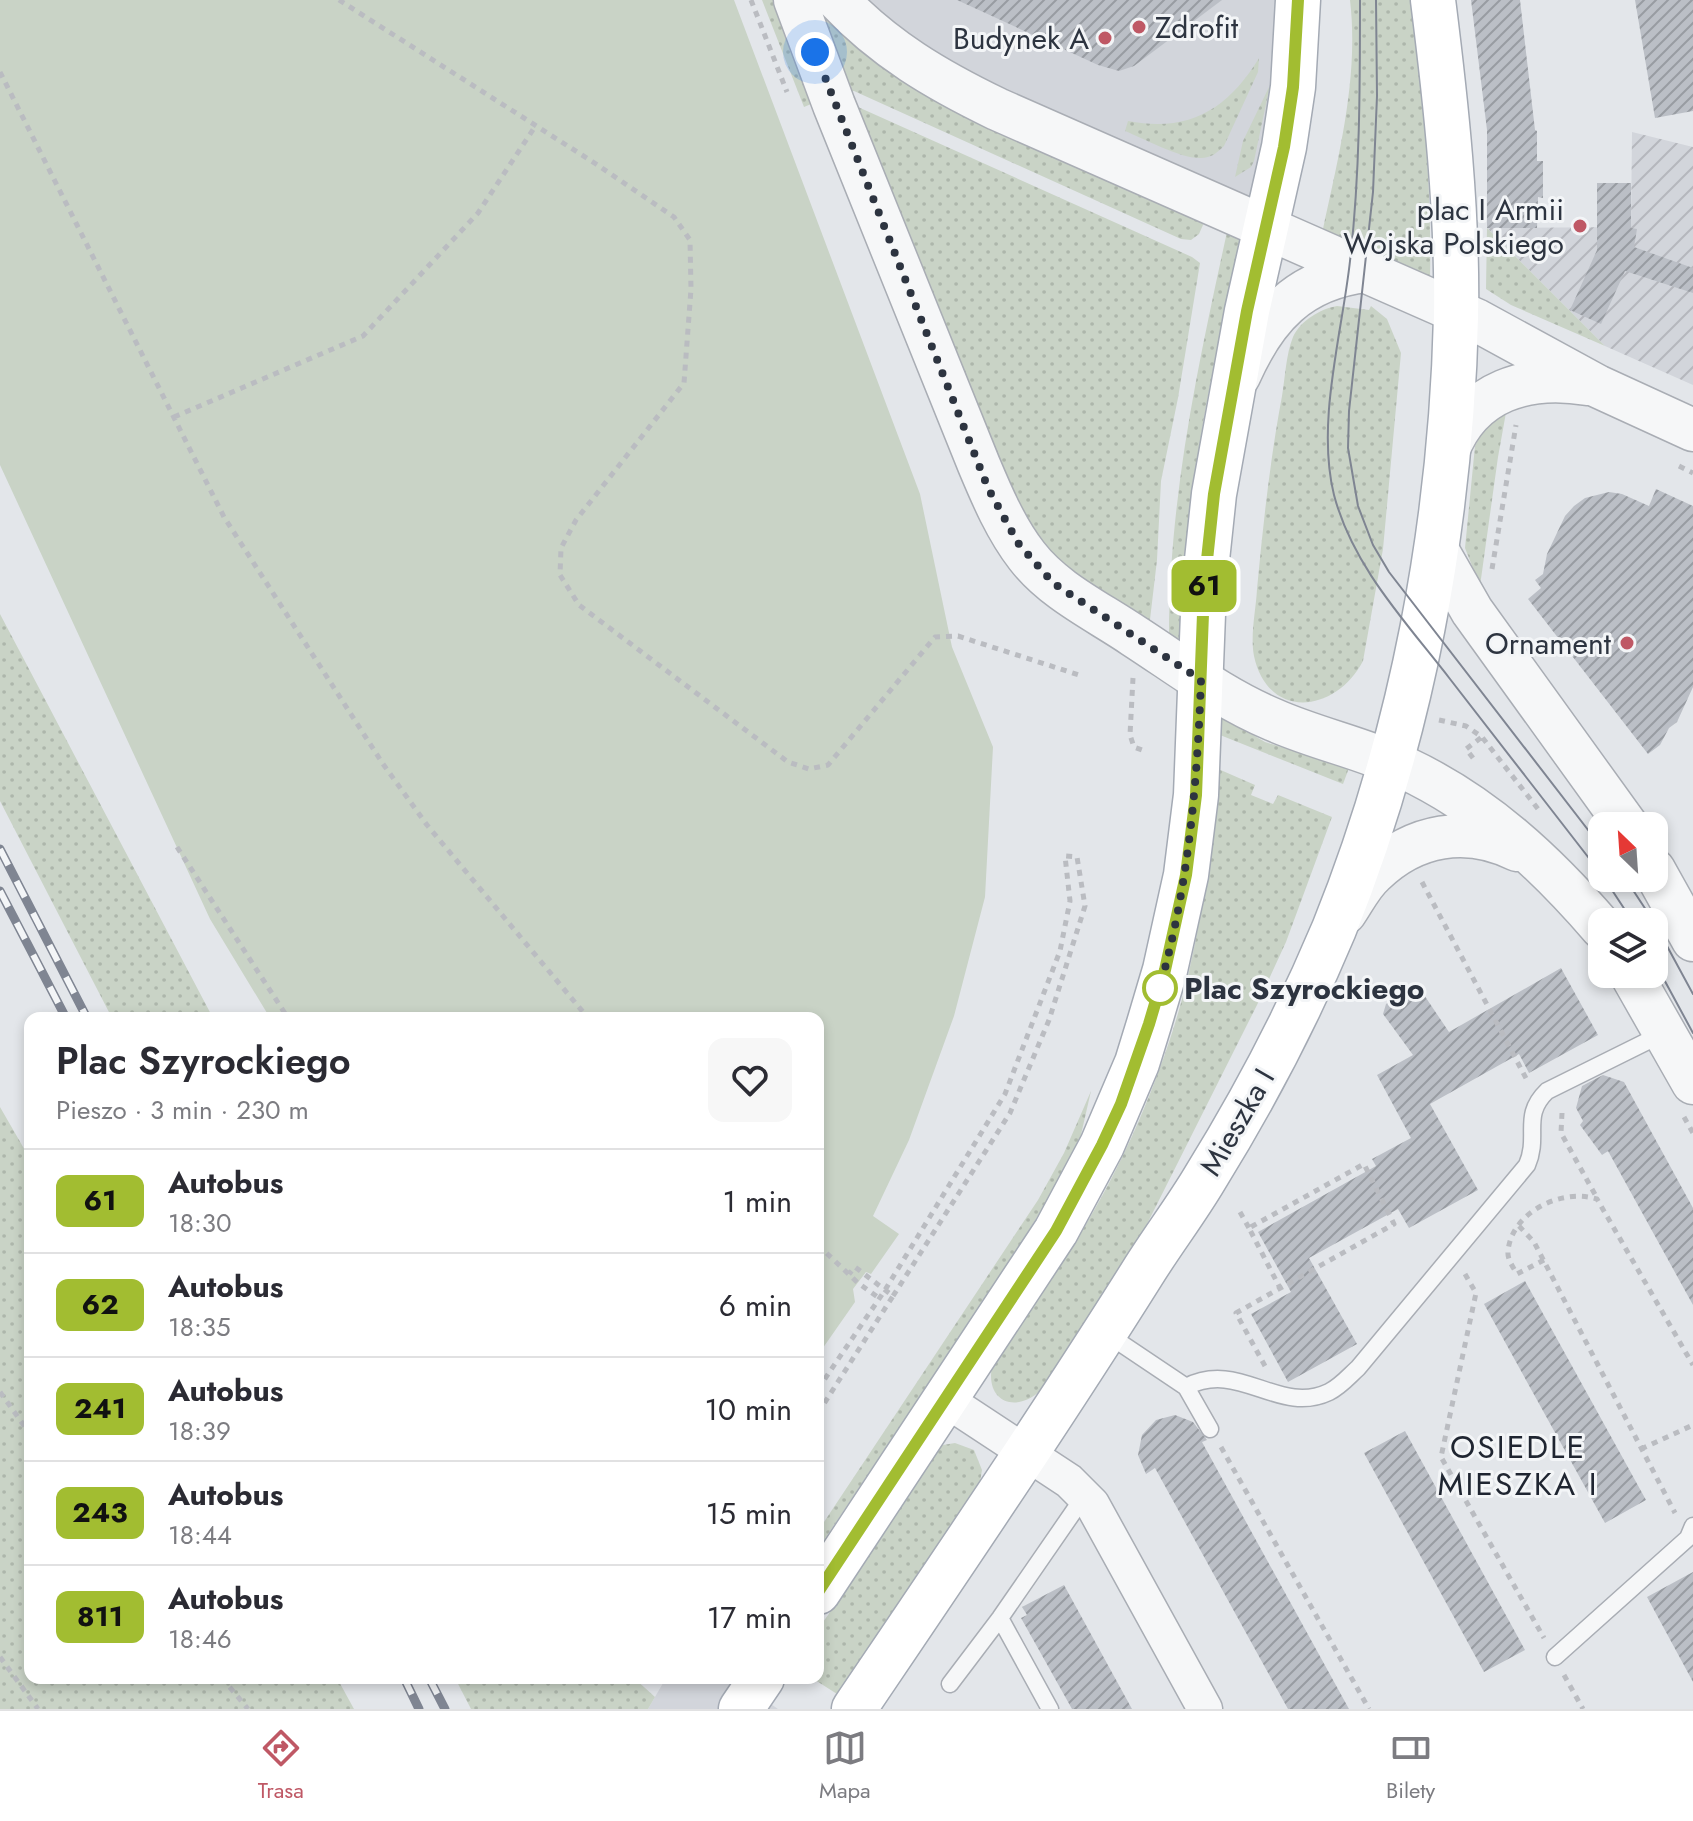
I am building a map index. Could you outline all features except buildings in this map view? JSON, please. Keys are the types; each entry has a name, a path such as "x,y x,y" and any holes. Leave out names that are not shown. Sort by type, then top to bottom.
{"main road":[{"path":"824,1583 1027,1277 1081,1186 1137,1063 1165,970 1186,875 1196,795 1208,543 1228,403 1290,114 1296,64 1298,0"},
{"name":"Mieszka I","path":"854,1709 1203,1182 1285,1035 1335,927 1390,762 1424,618 1448,451 1456,311 1451,188 1433,0"},
{"path":"741,1709 758,1684"}],"street":[{"path":"795,0 979,465 1011,531 1028,558 1053,583 1201,680 1274,721 1345,743 1424,778 1494,822 1549,869 1588,912"},
{"path":"838,0 883,43 938,80 997,109 1456,311 1597,386 1693,430"},
{"path":"1228,403 1258,337 1284,307 1311,286 1366,271"},
{"path":"1448,451 1464,419 1497,394 1538,381 1597,386"},
{"path":"1436,548 1472,611 1617,812"},
{"path":"1335,927 1372,874 1406,848 1432,838 1460,835 1485,838 1515,849 1549,869"},
{"path":"1667,892 1693,940"},
{"path":"1639,988 1693,1083"},
{"path":"946,1400 1069,1481 1085,1495 1205,1709"}],"lane":[{"path":"1186,1387 1199,1380 1218,1377 1240,1380 1281,1395 1327,1393 1358,1368 1527,1165 1533,1151 1532,1110 1538,1100 1547,1091 1665,1032"},
{"path":"1105,1333 1186,1387 1210,1429"},
{"path":"950,1684 1085,1495"},
{"path":"1555,1657 1691,1532"},
{"path":"1000,1618 1050,1709"}],"path":[{"path":"339,0 674,217 690,240 691,289 684,383 576,520 561,548 560,575 579,605 788,762 809,769 828,765 935,637 958,636 1079,675"},
{"path":"751,0 787,94"},
{"path":"0,72 224,517 383,764 436,837 583,1012"},
{"path":"174,417 363,336 478,213 536,125"},
{"path":"1491,577 1517,423"},
{"path":"1132,678 1130,735 1134,747 1145,751"},
{"path":"1438,720 1466,726 1482,737 1540,812"},
{"path":"1473,758 1466,749 1482,737"},
{"path":"177,847 284,1012"},
{"path":"824,1380 885,1290 996,1112 1060,951 1070,901 1065,856 1077,857 1085,906 1049,1020 1010,1113 824,1404"},
{"path":"1422,882 1538,1100"},
{"path":"1565,1083 1571,1096 1562,1112 1561,1133 1693,1365"},
{"path":"1249,1228 1364,1164 1394,1224 1236,1313 1281,1395"},
{"path":"1544,1260 1517,1274 1508,1252 1519,1226 1534,1210 1557,1198 1573,1194 1597,1199"},
{"path":"1240,1212 1280,1288"},
{"path":"1519,1226 1534,1242 1641,1449 1691,1532"},
{"path":"824,1251 879,1298"},
{"path":"1460,1265 1476,1293 1441,1457 1583,1709"},
{"path":"849,1274 855,1267 893,1296"},
{"path":"0,1392 24,1426"},
{"path":"1641,1449 1693,1425"},
{"path":"1210,1429 1369,1709"},
{"path":"0,1657 38,1709"},
{"path":"227,1684 248,1709"}],"shaded area":[{"path":"0,0 734,0 920,494 952,647 993,747 985,897 954,1016 909,1140 873,1216 899,1234 871,1274 866,1272 853,1289 855,1302 824,1346 824,1012 266,1012 210,919 0,465"},
{"path":"762,0 777,0 816,102 804,107"},
{"path":"802,0 828,0 1206,218 1199,234 1191,240 1181,239 854,91 840,93"},
{"path":"847,0 1289,0 1260,216 974,88"},
{"path":"1350,0 1411,0 1426,139 1430,279 1376,255 1376,243 1344,240 1323,229 1350,87"},
{"path":"1259,58 1258,72 1224,146 1214,155 1201,158 1184,155 1125,131 1128,121 1170,123 1205,113 1234,91"},
{"path":"1270,85 1254,161 1251,167 1235,177 1243,141"},
{"path":"858,107 1200,263 1161,481 1157,560 1149,628 1064,564 1020,518 848,110"},
{"path":"1632,132 1693,147 1693,385 1605,346 1487,228 1631,227"},
{"path":"1487,228 1605,346 1511,305 1486,289"},
{"path":"1227,232 1244,238 1220,340 1196,467 1180,639 1169,635 1174,533 1187,432"},
{"path":"1337,306 1369,310 1371,306 1387,319 1401,353 1383,549 1363,661 1337,691 1304,702 1288,700 1273,692 1262,677 1254,656 1254,622 1270,468 1287,358 1296,331 1317,313"},
{"path":"1507,407 1480,586 1465,548 1475,446 1484,428"},
{"path":"0,614 210,1012 109,1012 0,801"},
{"path":"1222,717 1265,742 1349,768 1343,784 1220,735"},
{"path":"1216,768 1255,785 1251,795 1273,804 1278,795 1332,817 1286,942 1139,1240 1041,1390 1022,1401 1004,1400 993,1388 992,1366 1066,1257 1105,1191 1149,1097 1173,1031 1200,917"},
{"path":"1091,1091 1080,1139 1066,1170 1003,1272 824,1540 824,1522 1038,1200 1064,1153"},
{"path":"0,1107 24,1149 24,1684 340,1684 354,1709 0,1709"},
{"path":"955,1443 974,1450 982,1470 980,1482 837,1694 821,1684 824,1684 824,1621 934,1452 943,1445"},
{"path":"458,1684 641,1684 655,1697 648,1709 471,1709"},
{"path":"663,1684 743,1684 778,1709 648,1709"}],"tram line":[{"path":"1360,0 1356,196 1329,408 1329,467 1334,495 1354,546 1383,593 1588,857"},
{"path":"1376,0 1377,96 1373,192 1349,411 1348,448 1358,506 1373,545 1389,572 1588,830"},
{"path":"1613,892 1624,908"},
{"path":"1634,892 1645,908"},
{"path":"1668,948 1693,994"},
{"path":"1668,987 1693,1033"}],"railway":[{"path":"0,849 84,1012"},
{"path":"0,891 63,1012"},
{"path":"407,1684 419,1709"},
{"path":"432,1684 445,1709"}],"bus line":[{"name":"61","path":"824,1583 1056,1231 1121,1104 1149,1024 1177,924 1186,875 1196,795 1204,588 1214,494 1228,403 1284,147 1296,64 1298,0"}],"place":[{"name":"Zdrofit","path":"1139,27"},
{"name":"Budynek A","path":"1105,38"},
{"name":"plac I Armii Wojska Polskiego","path":"1580,226"},
{"name":"Ornament","path":"1627,643"},
{"name":"Plac Szyrockiego","path":"1160,988"}],"district":[{"name":"OSIEDLE MIESZKA I","path":"1518,1466"}],"route":[{"path":"815,52 988,488 1018,543 1028,558 1070,596 1201,680 1196,795 1186,875 1177,924 1157,997 1160,988"}]}
